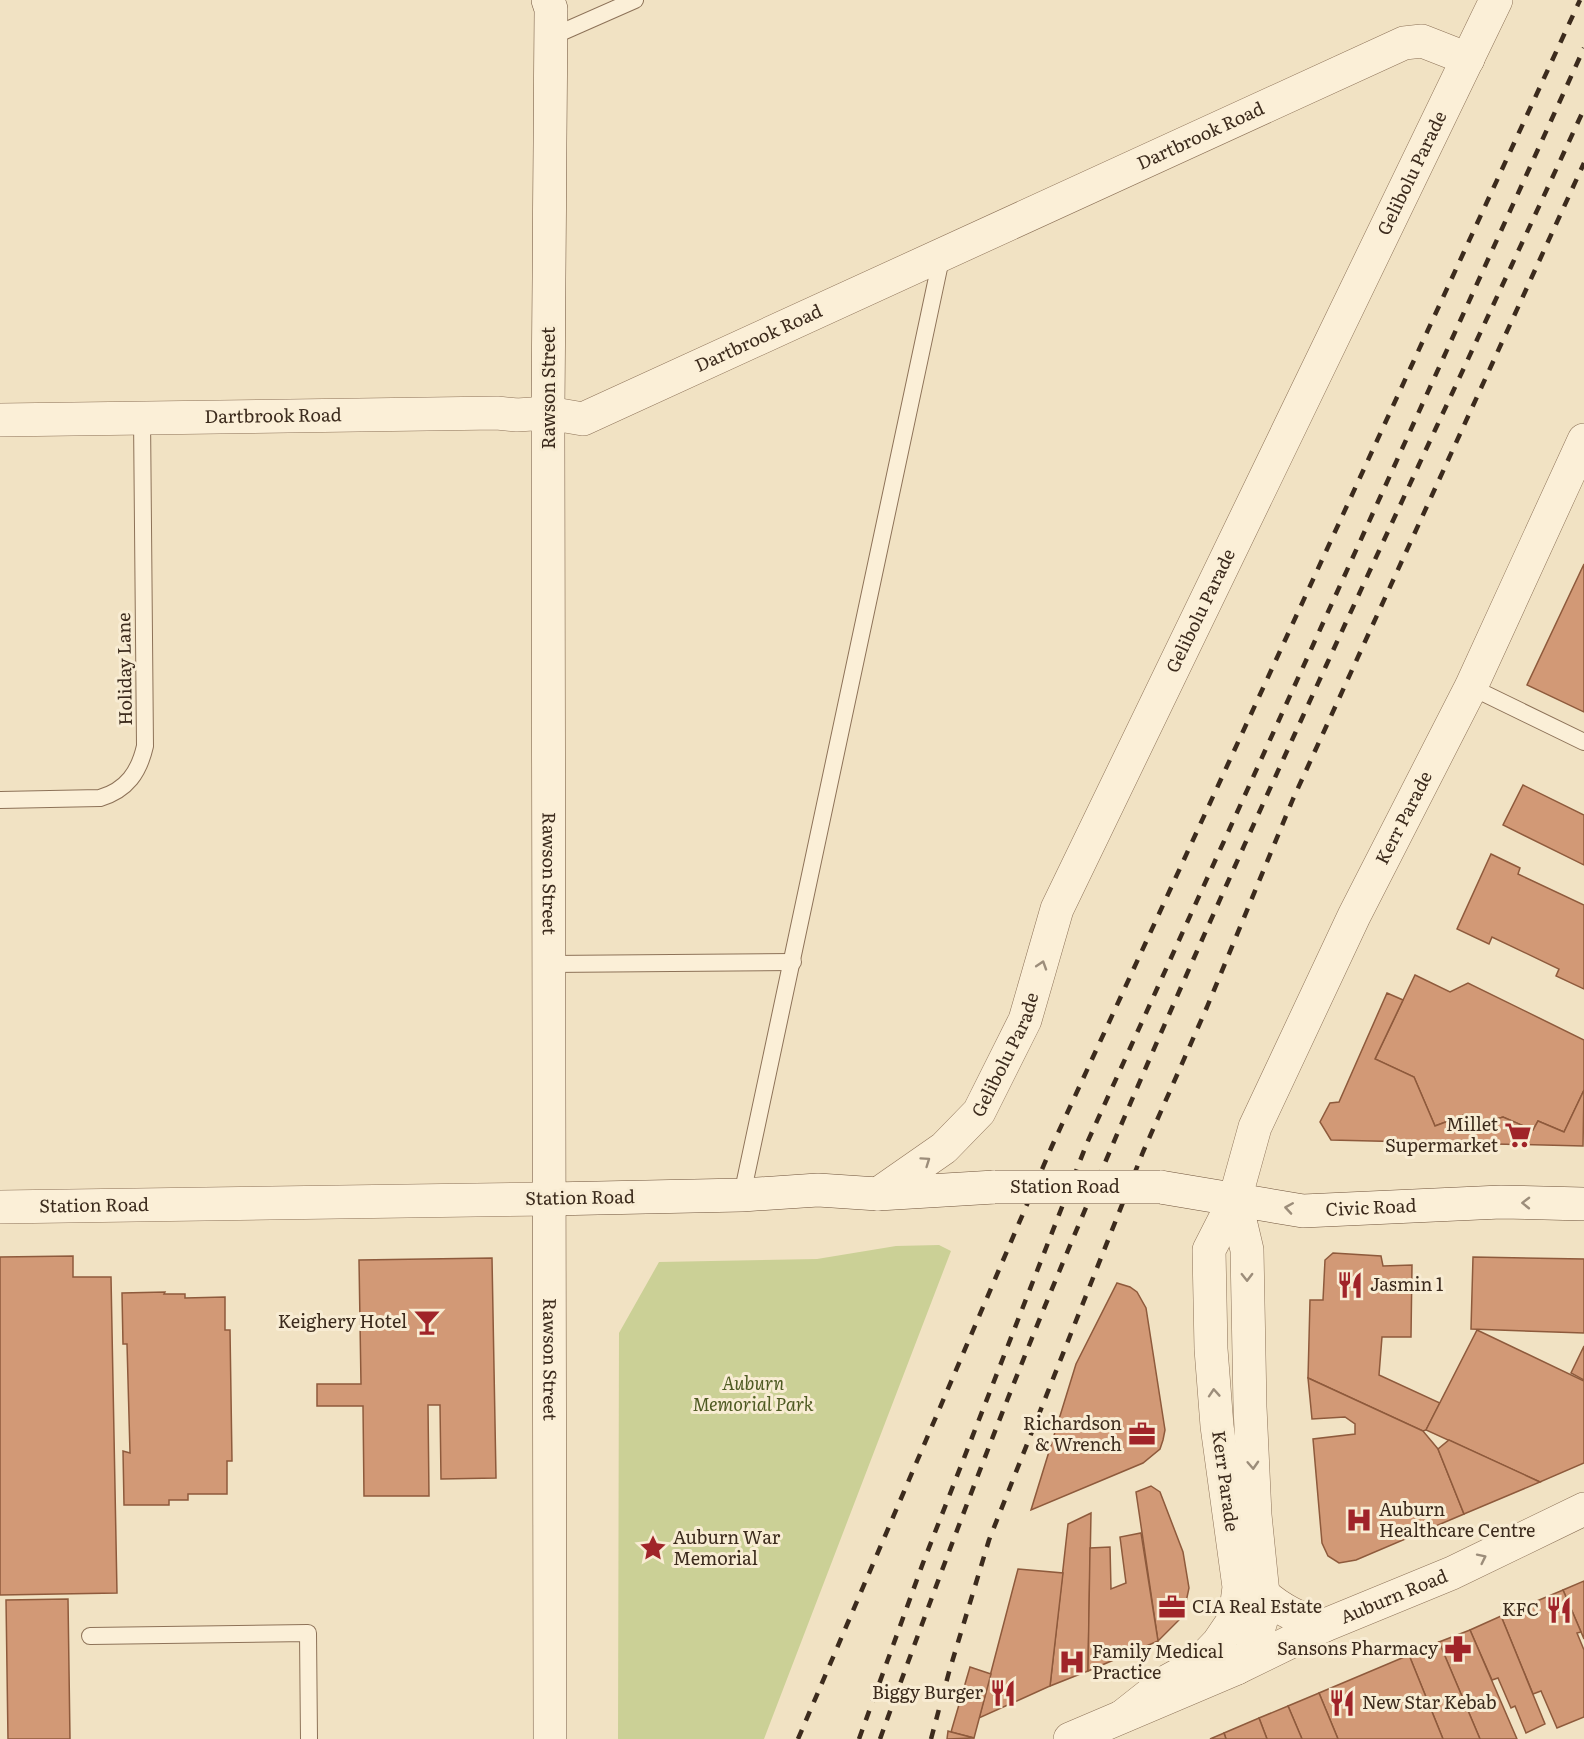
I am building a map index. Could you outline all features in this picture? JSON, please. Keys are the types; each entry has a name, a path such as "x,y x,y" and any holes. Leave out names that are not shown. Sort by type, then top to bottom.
{"street":[{"name":"Gelibolu Parade","path":"878,1194 944,1148 979,1112 1025,1020 1057,909 1496,0"},
{"name":"Rawson Street","path":"550,1739 548,413 551,12"},
{"name":"Dartbrook Road","path":"0,420 497,413 517,415 548,413 583,419 1404,43 1422,41 1468,59"},
{"name":"Kerr Parade","path":"1123,1716 1166,1682 1197,1665 1218,1643 1235,1618 1239,1587 1217,1426 1211,1349 1209,1250 1235,1199 1255,1127 1354,916 1471,687 1584,440"},
{"name":"Station Road","path":"0,1207 550,1199 742,1195 818,1190 878,1194 995,1187 1160,1187"},
{"name":"Civic Road","path":"1160,1187 1303,1210 1501,1202 1584,1204"},
{"name":"Kerr Parade","path":"1235,1199 1247,1250 1254,1503 1263,1594 1263,1614 1251,1653 1238,1668"},
{"name":"Auburn Road","path":"1070,1739 1238,1668 1323,1626 1452,1573 1584,1509"},
{"path":"1263,1594 1279,1608 1301,1619 1323,1626"}],"lane":[{"path":"551,12 635,0"},
{"path":"742,1195 942,253"},
{"name":"Holiday Lane","path":"0,800 100,798 113,795 134,776 141,763 145,746 142,417"},
{"path":"1471,687 1584,742"},
{"path":"549,964 793,962"},
{"path":"90,1636 308,1632 309,1739"}],"green space":[{"name":"Auburn Memorial Park","path":"939,1245 951,1251 764,1739 618,1739 619,1333 659,1262 817,1259 896,1246"}],"building":[{"path":"1584,564 1584,712 1527,685"},
{"path":"1523,785 1584,815 1584,865 1503,825"},
{"path":"1491,854 1520,868 1518,874 1584,905 1584,989 1556,976 1559,969 1492,937 1489,944 1457,929"},
{"path":"1415,975 1450,992 1468,983 1584,1040 1584,1090 1564,1132 1538,1121 1533,1130 1503,1117 1473,1126 1467,1114 1435,1126 1414,1077 1375,1059"},
{"path":"1387,993 1403,1000 1375,1059 1414,1077 1435,1126 1467,1114 1473,1126 1503,1117 1533,1130 1538,1121 1564,1132 1584,1090 1583,1146 1331,1140 1320,1122 1330,1103 1339,1102"},
{"path":"1333,1253 1381,1256 1383,1266 1412,1265 1411,1337 1382,1337 1379,1375 1440,1403 1426,1430 1423,1431 1308,1378 1310,1300 1323,1300 1325,1260"},
{"path":"73,1256 73,1277 111,1277 117,1593 0,1595 0,1257"},
{"path":"1473,1257 1584,1259 1584,1333 1471,1329"},
{"name":"Keighery Hotel","path":"492,1258 496,1478 441,1479 440,1405 428,1405 429,1496 364,1496 363,1406 317,1406 317,1384 361,1384 359,1260"},
{"path":"1117,1283 1137,1292 1146,1308 1165,1430 1160,1449 1143,1463 1031,1510 1076,1364"},
{"path":"165,1292 164,1294 185,1294 185,1298 225,1297 225,1330 230,1330 232,1461 227,1461 227,1494 188,1494 188,1500 169,1500 169,1505 124,1505 123,1451 130,1453 127,1344 123,1344 122,1293"},
{"path":"1477,1330 1584,1381 1584,1463 1540,1482 1426,1430"},
{"path":"1584,1346 1584,1380 1571,1373"},
{"path":"1308,1378 1423,1431 1438,1449 1464,1514 1356,1560 1339,1563 1328,1556 1322,1543 1313,1439 1355,1434 1355,1424 1345,1417 1312,1419"},
{"path":"1449,1440 1540,1482 1464,1514 1438,1449"},
{"path":"1151,1486 1160,1492 1183,1552 1189,1588 1183,1616 1158,1641 1136,1492"},
{"path":"1091,1513 1088,1671 1050,1686 1068,1524"},
{"path":"1141,1533 1158,1641 1088,1671 1090,1548 1110,1547 1111,1589 1126,1583 1120,1537"},
{"path":"1018,1569 1063,1573 1050,1686 979,1718"},
{"path":"1584,1581 1584,1639 1563,1590"},
{"path":"1563,1590 1581,1632 1577,1633 1584,1650 1584,1717 1557,1728 1541,1691 1533,1694 1501,1616"},
{"path":"68,1599 70,1739 8,1739 6,1600"},
{"path":"1501,1616 1545,1724 1526,1733 1515,1706 1511,1708 1498,1678 1492,1680 1470,1630"},
{"path":"1470,1630 1517,1739 1480,1739 1439,1642"},
{"path":"1439,1642 1480,1739 1443,1739 1409,1655"},
{"path":"1409,1655 1443,1739 1338,1739 1319,1693"},
{"path":"970,1667 991,1674 974,1738 951,1732"},
{"path":"1319,1693 1338,1739 1302,1739 1288,1706"},
{"path":"1288,1706 1302,1739 1267,1739 1259,1718"},
{"path":"1259,1718 1267,1739 1226,1739 1224,1733"},
{"path":"948,1731 951,1732 974,1738 947,1739"},
{"path":"1224,1733 1226,1739 1210,1739"}],"railway":[{"path":"798,1739 1052,1146 1580,0"},
{"path":"859,1739 923,1563 1087,1143 1584,48"},
{"path":"880,1739 1012,1388 1121,1125 1316,688 1584,109"},
{"path":"931,1739 989,1540 1143,1152 1207,1007 1293,799 1584,163"}],"place":[{"name":"Millet Supermarket","path":"1518,1135"},
{"name":"Jasmin 1","path":"1350,1285"},
{"name":"Keighery Hotel","path":"427,1322"},
{"name":"Richardson & Wrench","path":"1142,1434"},
{"name":"Auburn Healthcare Centre","path":"1359,1520"},
{"name":"Auburn War Memorial","path":"653,1548"},
{"name":"CIA Real Estate","path":"1172,1607"},
{"name":"KFC","path":"1559,1610"},
{"name":"Sansons Pharmacy","path":"1458,1649"},
{"name":"Family Medical Practice","path":"1072,1662"},
{"name":"Biggy Burger","path":"1003,1693"},
{"name":"New Star Kebab","path":"1342,1703"}]}
